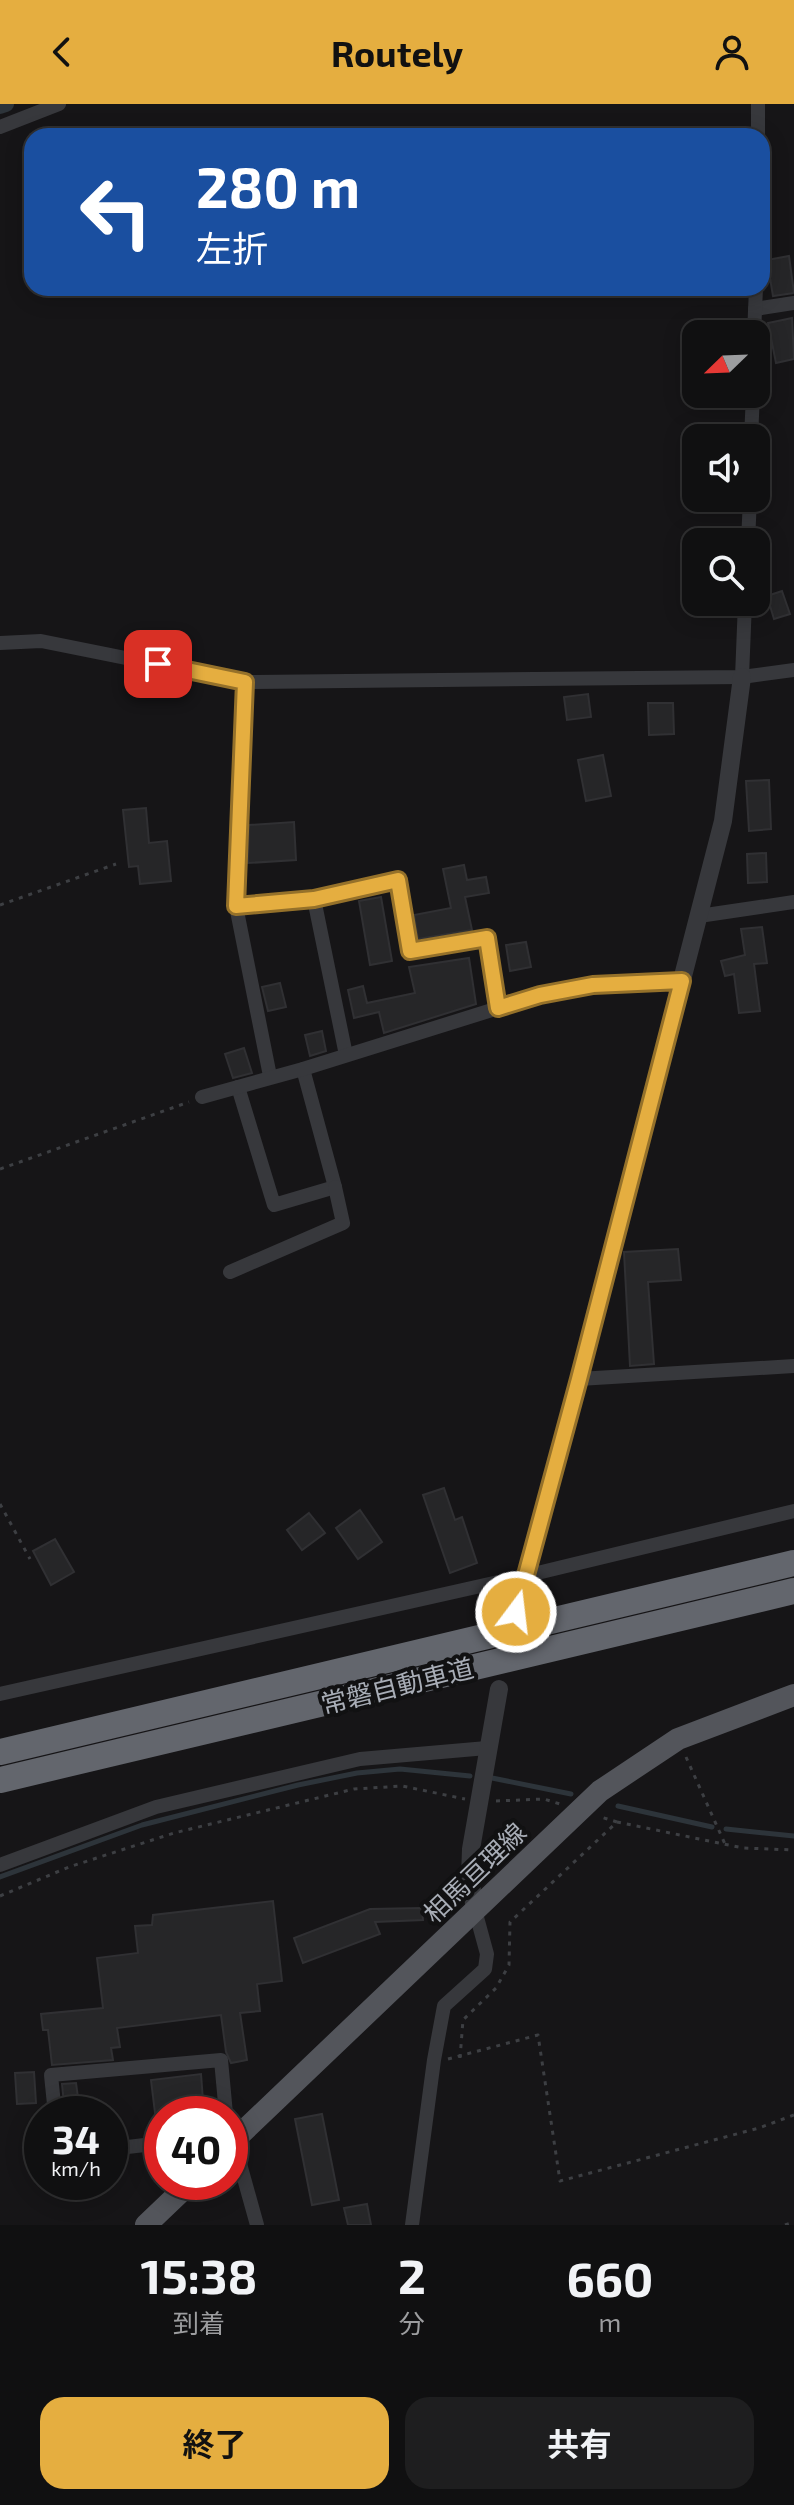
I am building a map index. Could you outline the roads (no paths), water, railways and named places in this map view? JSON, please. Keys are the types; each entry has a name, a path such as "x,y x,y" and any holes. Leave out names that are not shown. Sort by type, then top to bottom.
{"highway":[{"name":"常磐自動車道","path":"0,1752 794,1563"},
{"name":"常磐自動車道","path":"0,1780 794,1591"}],"main road":[{"name":"相馬亘理線","path":"248,2122 600,1791 678,1739 794,1695"},
{"path":"146,2225 172,2200"}],"street":[{"path":"0,127 59,104"},
{"path":"758,104 758,128"},
{"path":"755,320 756,296"},
{"path":"755,309 794,303"},
{"path":"516,1612 723,821 742,677 744,616"},
{"path":"0,643 41,641 245,682 742,677 794,670"},
{"path":"245,682 236,906 270,1076"},
{"path":"236,906 314,899 398,880 410,951 487,938 498,1008"},
{"path":"314,899 346,1055"},
{"path":"699,916 794,902"},
{"path":"202,1097 540,995 593,985 682,981"},
{"path":"230,1272 343,1223 303,1069"},
{"path":"238,1087 274,1205 335,1187"},
{"path":"579,1379 794,1366"},
{"path":"0,1694 525,1576 794,1511"},
{"path":"408,2224 444,2006 485,1969 487,1954 470,1877 471,1849 499,1689"},
{"path":"0,1865 156,1807 360,1759 487,1748"},
{"path":"53,2096 51,2075 221,2060 224,2096"},
{"path":"248,2195 257,2225"}],"waterway":[{"path":"0,106 6,104"},
{"path":"0,1877 142,1825 298,1785 357,1773 400,1769 470,1776"},
{"path":"492,1778 571,1794"},
{"path":"618,1806 712,1827"},
{"path":"726,1829 794,1836"}]}
